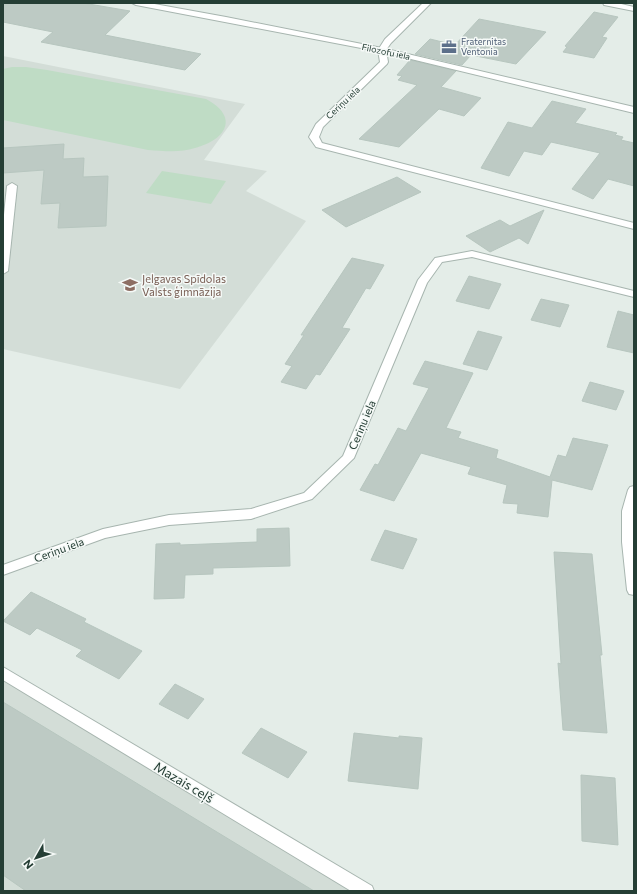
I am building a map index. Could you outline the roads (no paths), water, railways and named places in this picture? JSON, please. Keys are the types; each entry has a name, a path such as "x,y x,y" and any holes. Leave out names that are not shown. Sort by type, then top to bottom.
{"street":[{"name":"Filozofu iela","path":"136,3 382,50 634,110"},
{"path":"382,50 388,41 427,3"},
{"path":"607,3 634,9"},
{"name":"Ceriņu iela","path":"382,50 384,62 319,126 314,137 319,145 634,226"},
{"path":"3,271 12,186"},
{"name":"Ceriņu iela","path":"3,570 103,534 169,520 251,514 308,496 348,458 422,282 439,260 472,254 634,294"},
{"path":"634,490 628,511 628,542 634,590"},
{"name":"Mazais ceļš","path":"3,673 366,891"}],"place":[{"name":"Fraternitas Ventonia","path":"449,47"},
{"name":"Jelgavas Spīdolas Valsts ģimnāzija","path":"130,285"}]}
